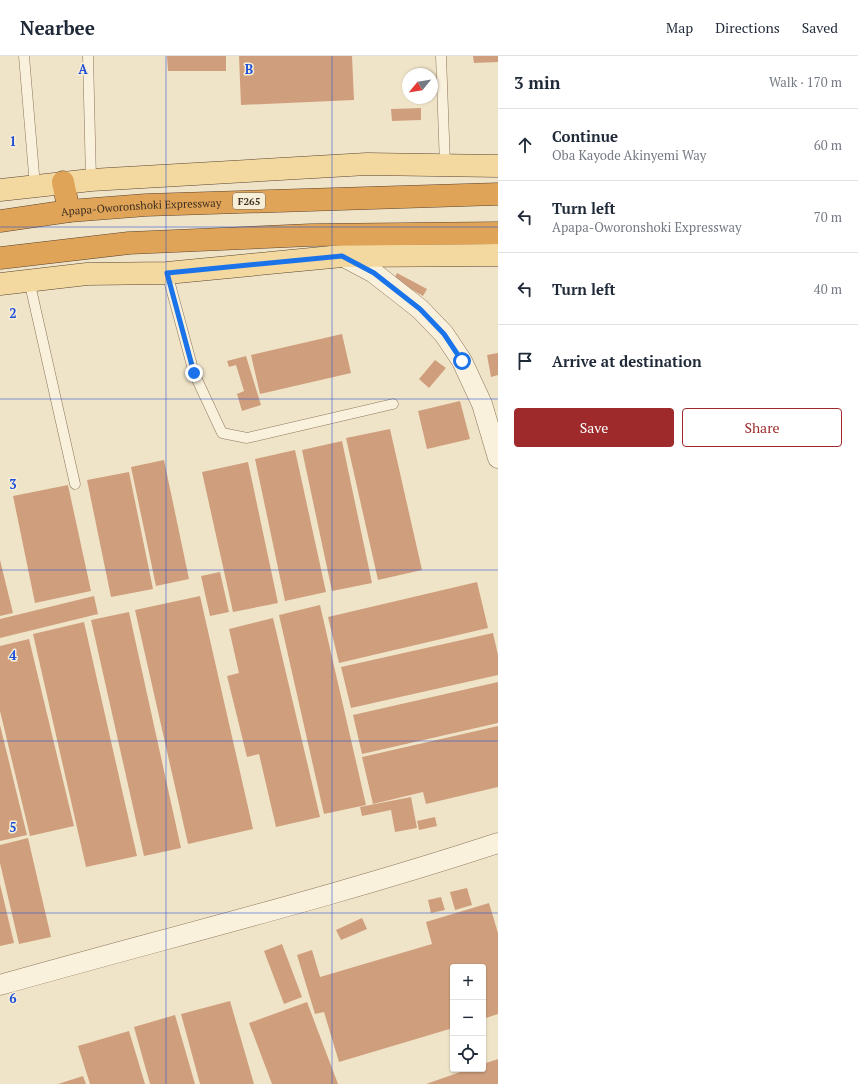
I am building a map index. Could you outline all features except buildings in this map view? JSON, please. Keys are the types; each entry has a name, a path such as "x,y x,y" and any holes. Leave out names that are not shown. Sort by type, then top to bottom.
{"highway":[{"path":"63,182 69,211"},
{"name":"Apapa-Oworonshoki Expressway","path":"0,221 69,211 146,205 296,199 498,194"},
{"path":"0,258 137,242 311,235 498,233"}],"main road":[{"path":"0,190 91,180 367,164 498,166"},
{"path":"0,284 88,274 167,273 342,256 498,255"}],"street":[{"path":"342,256 374,273 420,309 444,334 462,361 482,404 498,458"},
{"path":"0,985 134,947 240,920 442,861 498,843"}],"lane":[{"path":"24,56 35,186"},
{"path":"88,56 91,180"},
{"path":"441,56 445,165"},
{"path":"167,273 194,373 222,433 247,438 393,404"},
{"path":"29,280 75,484"}],"route":[{"path":"194,373 167,273 342,256 374,273 420,309 444,334 462,361"}]}
